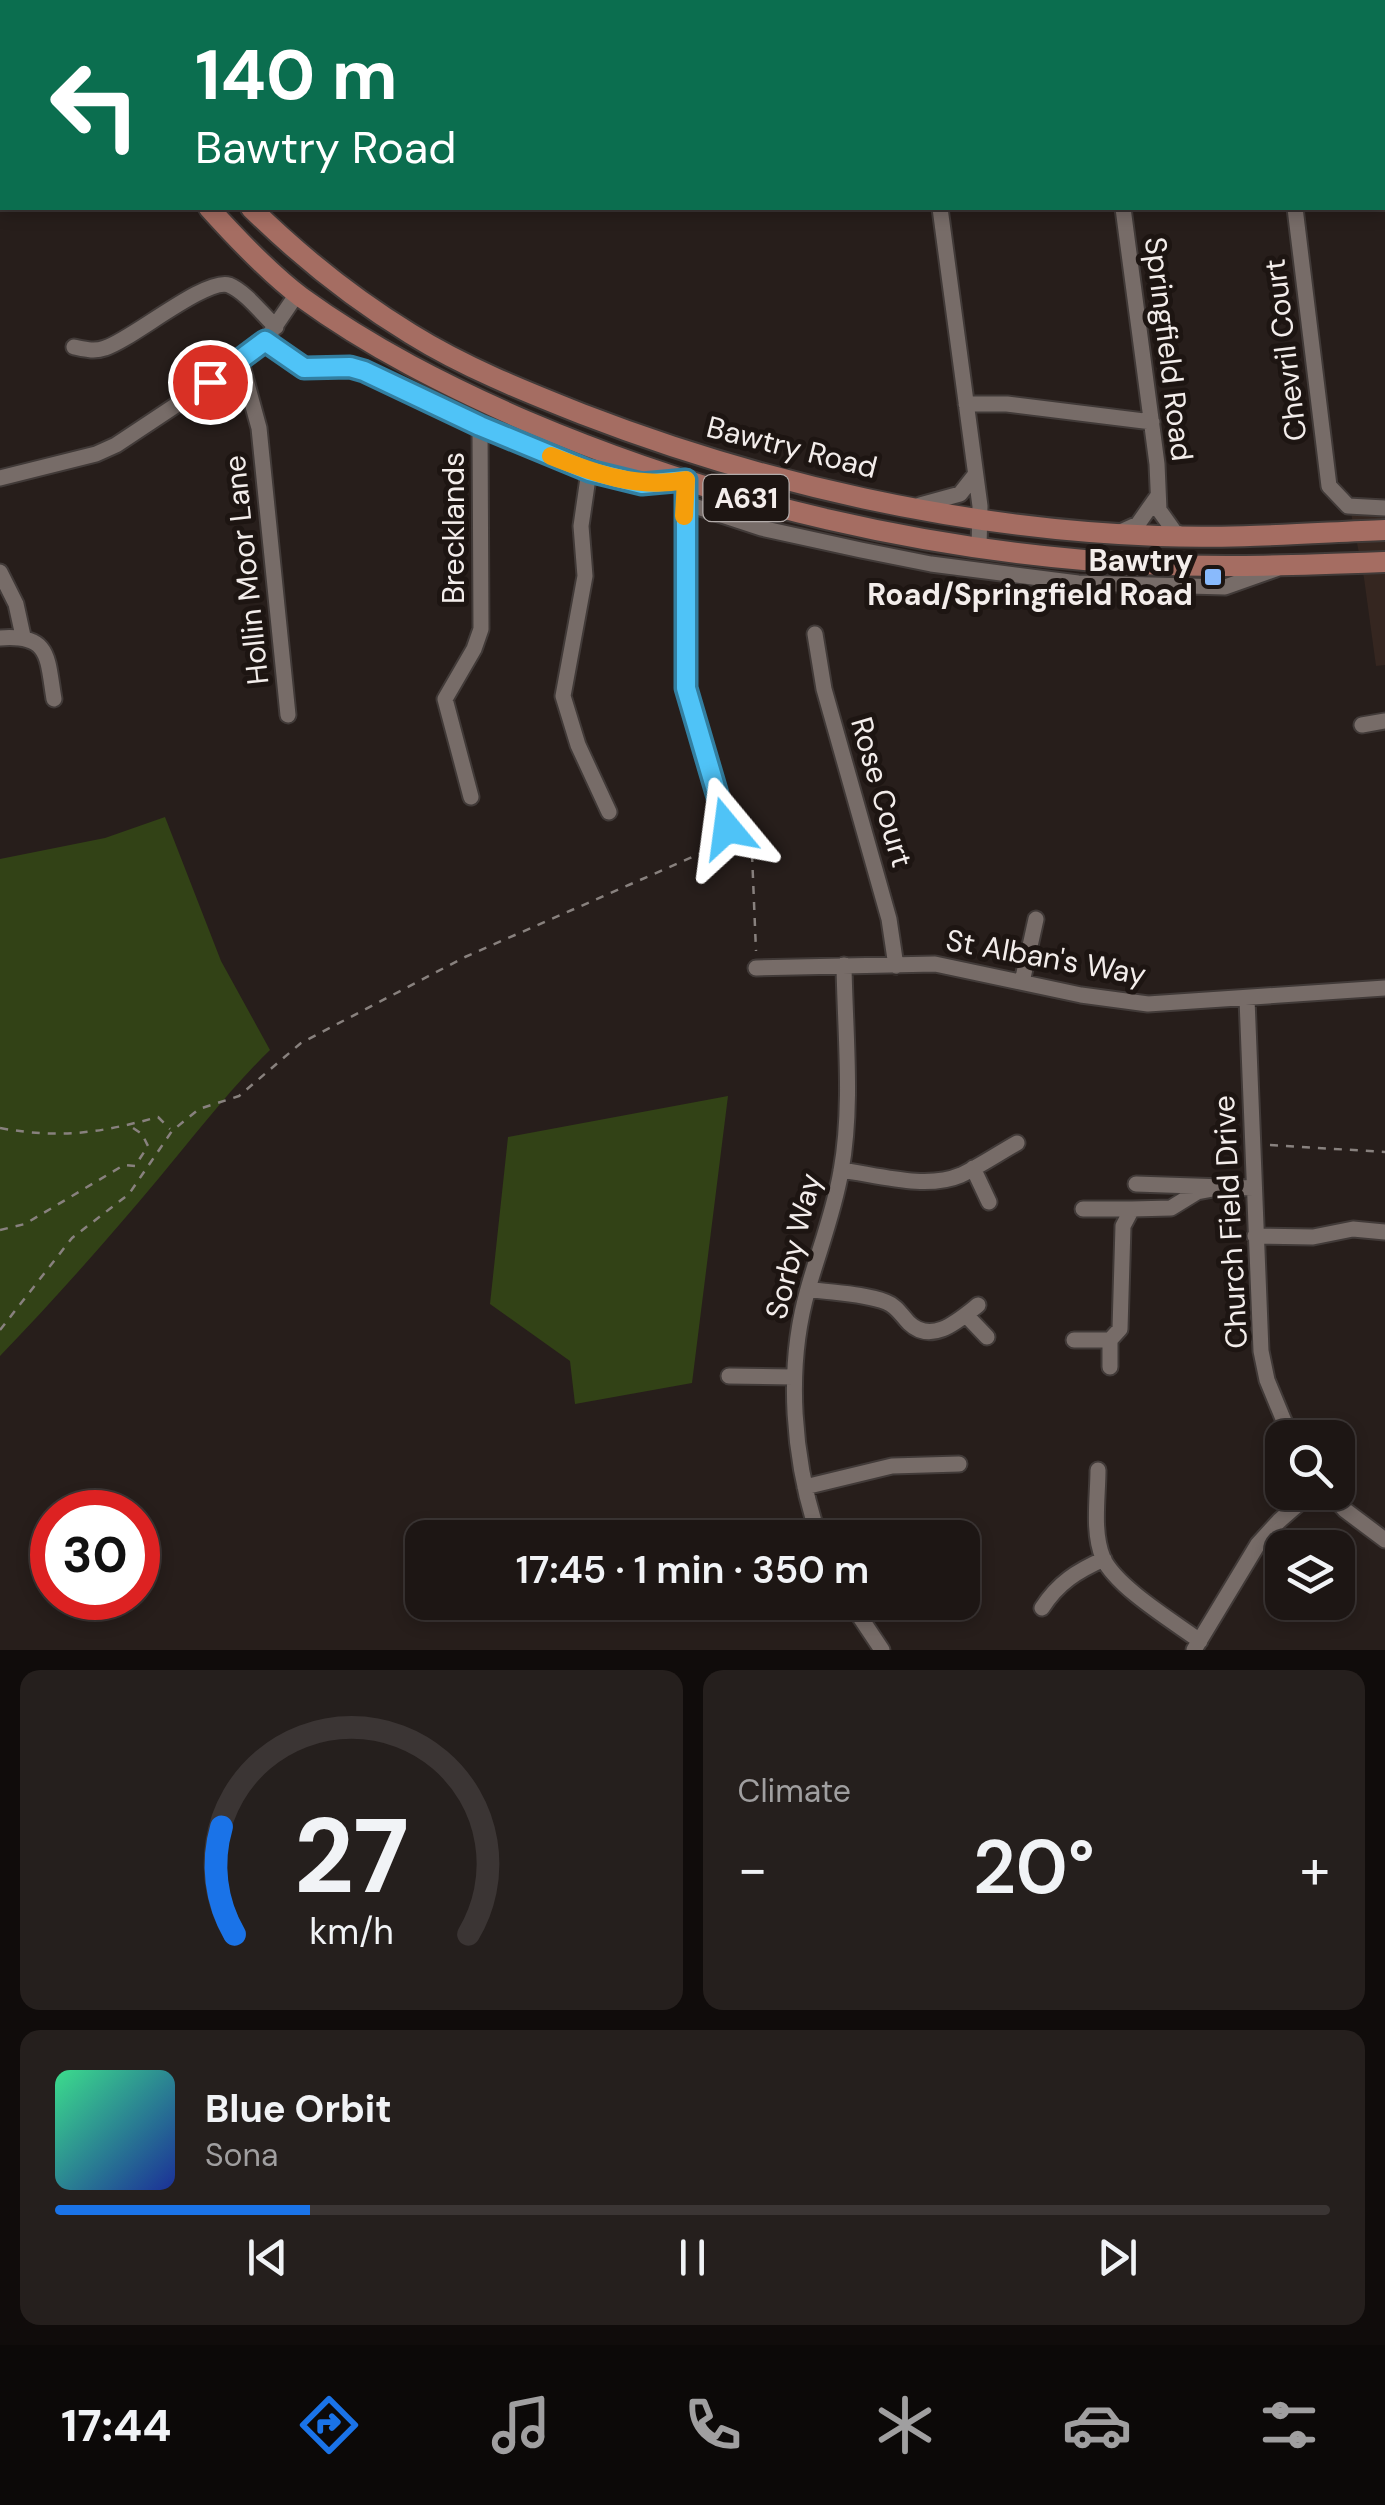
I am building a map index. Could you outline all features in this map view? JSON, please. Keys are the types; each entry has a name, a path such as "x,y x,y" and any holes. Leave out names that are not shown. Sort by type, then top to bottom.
{"main road":[{"name":"Bawtry Road","path":"211,210 298,294 395,358 462,392 611,456 686,480 810,516 979,548 1139,564 1218,567 1384,562"},
{"name":"Bawtry Road","path":"253,210 319,271 412,336 534,395 708,458 820,489 921,508 1117,533 1184,537 1385,530"},
{"path":"921,508 925,539"}],"street":[{"path":"940,210 981,518 979,548"},
{"name":"Springfield Road","path":"1123,210 1157,464 1157,497 1162,518 1184,537"},
{"name":"Chevril Court","path":"1295,210 1329,486 1348,506 1362,510 1385,508"},
{"name":"Bawtry Road","path":"74,347 95,350 110,346 173,306 217,284 232,286 270,334 304,368 350,367 364,371 480,426 589,471 642,484 686,480"},
{"path":"0,478 96,454 116,445 241,362 270,334 298,294"},
{"name":"Hollin Moor Lane","path":"241,362 259,428 288,714"},
{"path":"966,404 1007,404 1152,422"},
{"name":"Brecklands","path":"470,797 445,699 481,630 480,426"},
{"path":"589,471 580,526 585,576 563,696 578,745 609,812"},
{"path":"921,508 960,494 976,476"},
{"path":"686,480 686,688 727,828 752,840"},
{"name":"Springfield Road","path":"1117,533 1138,524 1157,497"},
{"name":"Bawtry Road","path":"684,503 760,528 861,550 930,564 1078,583 1225,587 1284,565"},
{"path":"1384,562 1385,574"},
{"path":"0,572 16,604 23,636"},
{"name":"Rose Court","path":"815,634 824,689 889,919 896,966"},
{"path":"0,638 23,636 38,642 46,653 54,699"},
{"path":"1362,725 1385,721"},
{"path":"1022,982 1036,919"},
{"name":"St Alban's Way","path":"756,968 935,964 1118,1002 1148,1004 1385,988"},
{"name":"Sorby Way","path":"814,1520 805,1487 793,1377 808,1288 841,1170 846,1112 844,965"},
{"name":"Church Field Drive","path":"1247,999 1261,1351 1267,1380 1284,1420"},
{"path":"841,1170 921,1180 958,1176 1017,1143"},
{"path":"973,1168 989,1202"},
{"path":"1136,1184 1253,1188"},
{"path":"1083,1209 1172,1208 1197,1192 1224,1187"},
{"path":"1110,1367 1110,1340 1120,1329 1123,1226 1132,1209"},
{"path":"1255,1236 1313,1237 1352,1230 1385,1232"},
{"path":"808,1288 885,1302 898,1308 914,1328 925,1331 948,1328 972,1310 987,1337"},
{"path":"1074,1340 1110,1340"},
{"path":"729,1376 793,1377"},
{"path":"805,1487 892,1466 959,1464"},
{"path":"1098,1470 1098,1528 1104,1559 1145,1602 1197,1646 1258,1544 1290,1510"},
{"path":"1345,1510 1385,1540"},
{"path":"1042,1608 1054,1589 1077,1571 1104,1559"},
{"path":"862,1620 882,1650"}],"path":[{"path":"0,1330 72,1238 129,1194 172,1131 199,1109 240,1096 301,1044 465,957 722,846 727,828"},
{"path":"752,840 756,968"},
{"path":"0,1128 43,1136 96,1132 158,1117 172,1131"},
{"path":"0,1230 25,1224 124,1165 135,1166 148,1146 142,1134 127,1124"},
{"path":"1253,1144 1385,1152"}],"shaded area":[{"path":"1348,498 1385,499 1385,665 1376,666"}],"green space":[{"path":"165,817 221,961 270,1050 0,1356 0,859 105,838"},
{"path":"728,1096 692,1383 575,1404 570,1361 490,1304 508,1137"}],"slow traffic":[{"path":"551,456 624,481 657,485 686,480 684,516"}],"place":[{"name":"Bawtry Road/Springfield Road","path":"1213,577"}],"route":[{"path":"210,382 265,341 304,368 350,367 364,371 480,426 589,471 642,484 686,480 686,688 727,828"}]}
